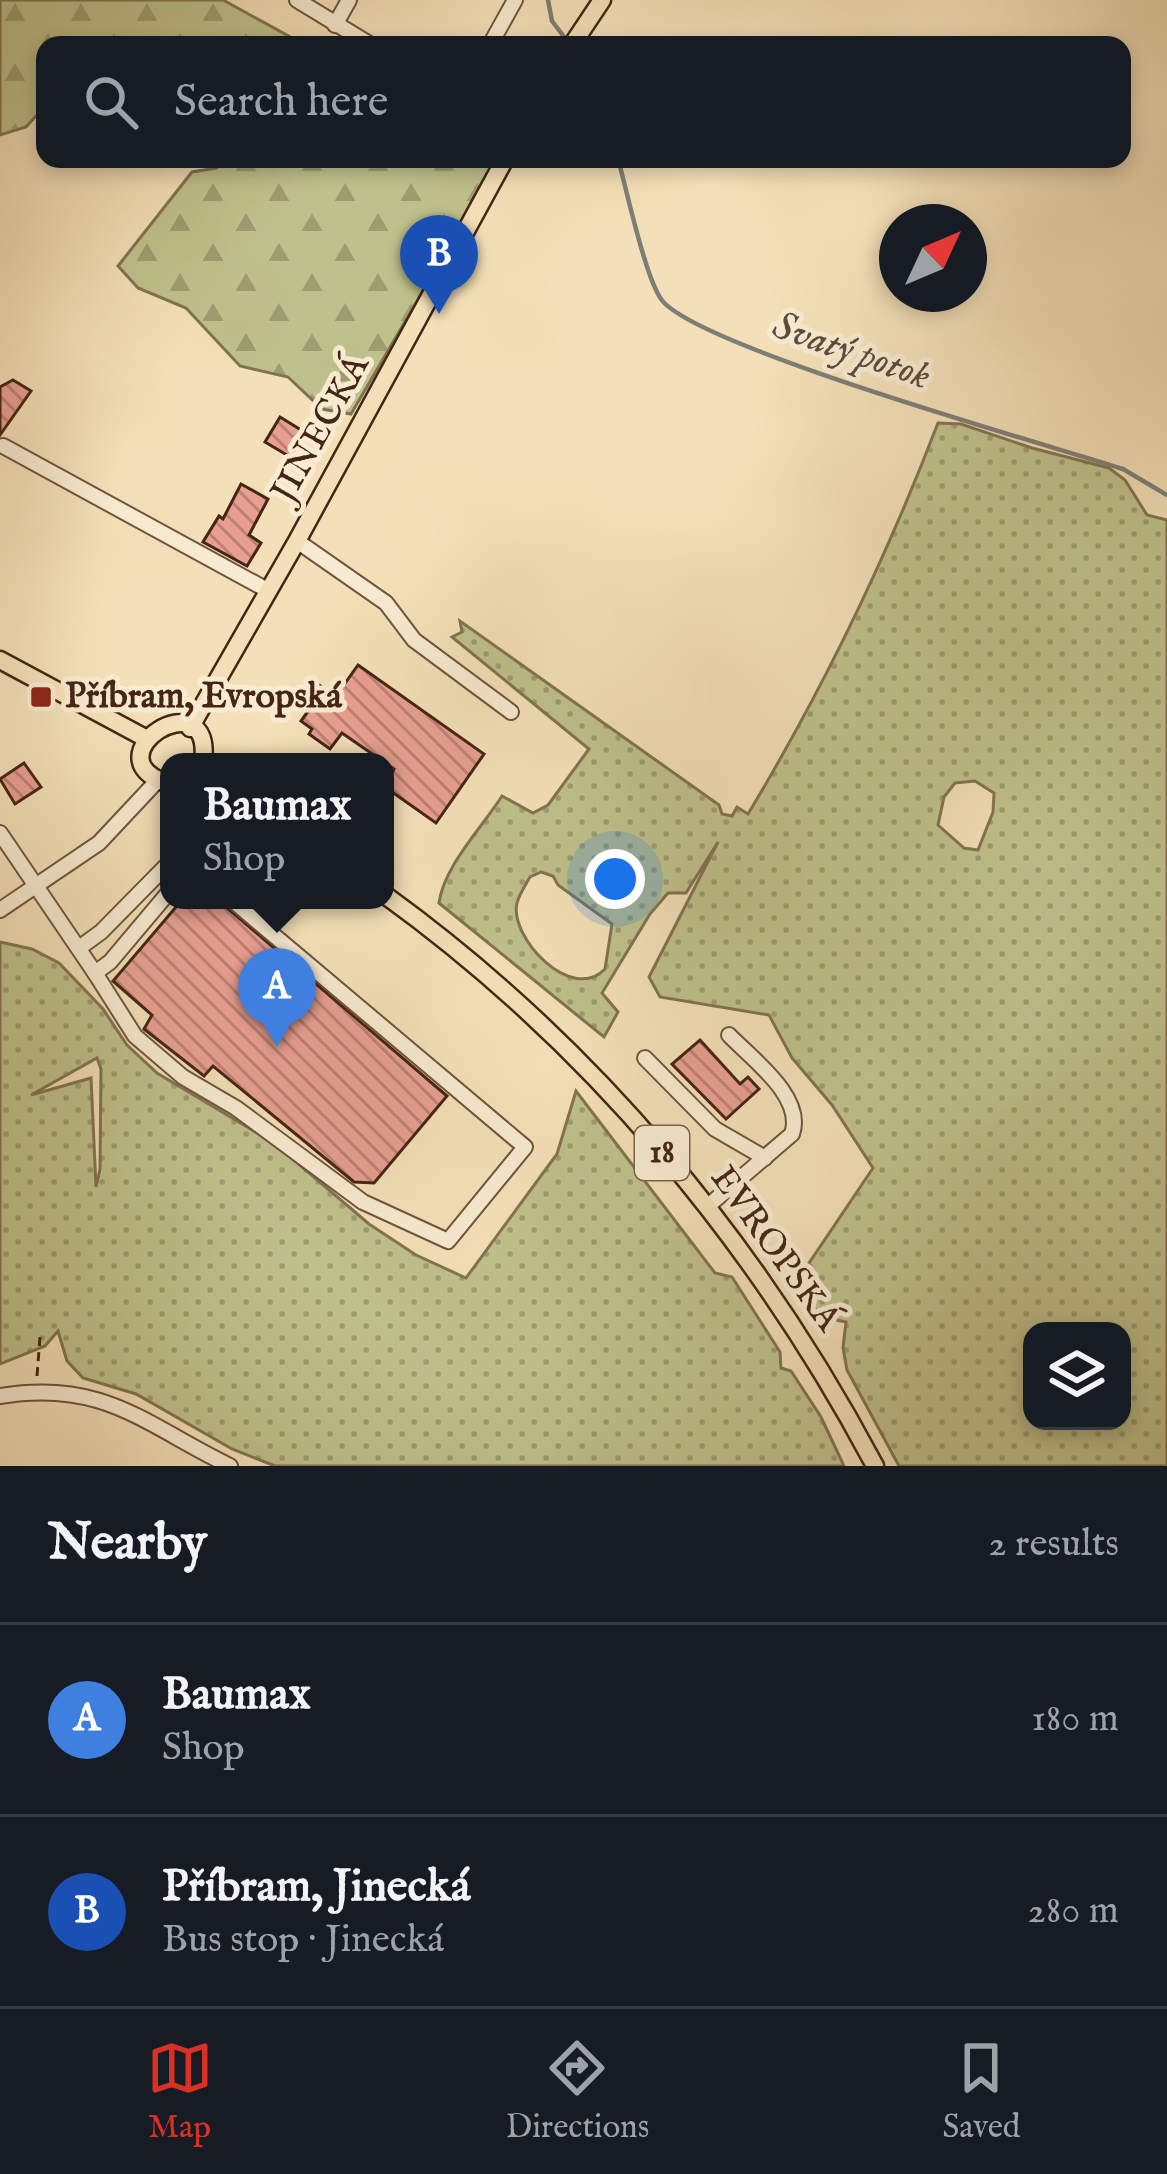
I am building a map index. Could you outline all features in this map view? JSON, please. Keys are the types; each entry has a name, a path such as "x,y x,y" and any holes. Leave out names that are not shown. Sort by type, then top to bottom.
{"main road":[{"path":"578,36 602,0"},
{"name":"JINECKÁ","path":"190,728 500,168"},
{"path":"0,659 147,739"},
{"path":"160,778 143,759 147,739 156,728 169,723 190,728 203,745 203,753"},
{"name":"EVROPSKÁ","path":"394,902 471,961 586,1067 708,1206 795,1329 875,1466"}],"street":[{"path":"297,0 355,36"},
{"path":"335,25 349,0"},
{"path":"495,36 515,0"},
{"path":"3,446 269,591"},
{"path":"297,541 386,603 414,640 511,712"},
{"path":"0,910 99,843 160,786"},
{"path":"0,833 135,1036 183,1077 236,1108 363,1202 448,1240 525,1148 243,909"},
{"path":"79,948 160,871"},
{"path":"94,973 110,962 160,903"},
{"path":"708,1206 792,1134 794,1112 779,1087 729,1035"},
{"path":"645,1058 715,1129 765,1158"},
{"path":"0,1396 39,1390 86,1395 118,1406 230,1466"}],"path":[{"path":"39,1390 40,1337"}],"green space":[{"path":"0,0 223,0 289,36 36,36 36,116 26,127 0,135"},
{"path":"216,168 495,168 351,414 322,409 288,377 240,366 186,308 138,288 118,266 192,172"},
{"path":"938,423 961,424 1109,468 1125,480 1147,515 1167,520 1167,1466 899,1466 847,1370 846,1322 821,1317 804,1294 803,1272 873,1168 832,1105 792,1058 769,1015 660,997 649,977 718,842 686,893 668,893 650,914 602,993 618,1012 604,1037 439,903 456,862 502,796 533,813 548,805 589,749 452,637 462,632 460,621 719,805 722,814 732,816 737,807 748,814 875,573","holes":["975,781 994,793 993,812 978,850 964,848 938,825 944,797 955,783","541,872 553,876 558,885 612,924 605,969 591,978 560,972 545,962 523,933 518,900 530,877"]},
{"path":"0,942 32,949 59,963 103,1009 127,1045 157,1073 274,1143 369,1224 416,1255 466,1278 557,1154 576,1091 715,1273 732,1277 780,1352 781,1368 791,1371 821,1417 844,1466 275,1466 232,1449 136,1394 83,1378 67,1361 58,1331 45,1346 0,1364","holes":["97,1058 101,1069 100,1169 96,1187 91,1078 31,1095"]}],"building":[{"path":"13,380 31,391 0,435 0,387"},
{"path":"280,417 306,433 292,458 265,442"},
{"path":"241,484 268,499 249,535 261,543 247,566 203,542 219,516 223,519"},
{"path":"358,665 484,754 436,823 394,793 394,753 371,753 342,733 330,749 309,734 312,729 301,721 309,710 304,706 319,685 336,696"},
{"path":"24,763 41,787 15,804 0,779"},
{"path":"174,909 229,909 447,1096 374,1183 354,1182 213,1066 204,1076 144,1029 152,1015 113,981"},
{"path":"700,1040 740,1084 748,1077 759,1089 726,1119 672,1064"}],"waterway":[{"name":"Svatý potok","path":"548,0 552,21 563,36"},
{"name":"Svatý potok","path":"620,168 655,288 661,299 687,319 802,367 1123,469 1167,495"}],"place":[{"name":"Příbram, Jinecká","path":"439,314"},
{"name":"Příbram, Evropská","path":"41,697"},
{"name":"Baumax","path":"277,1047"}]}
